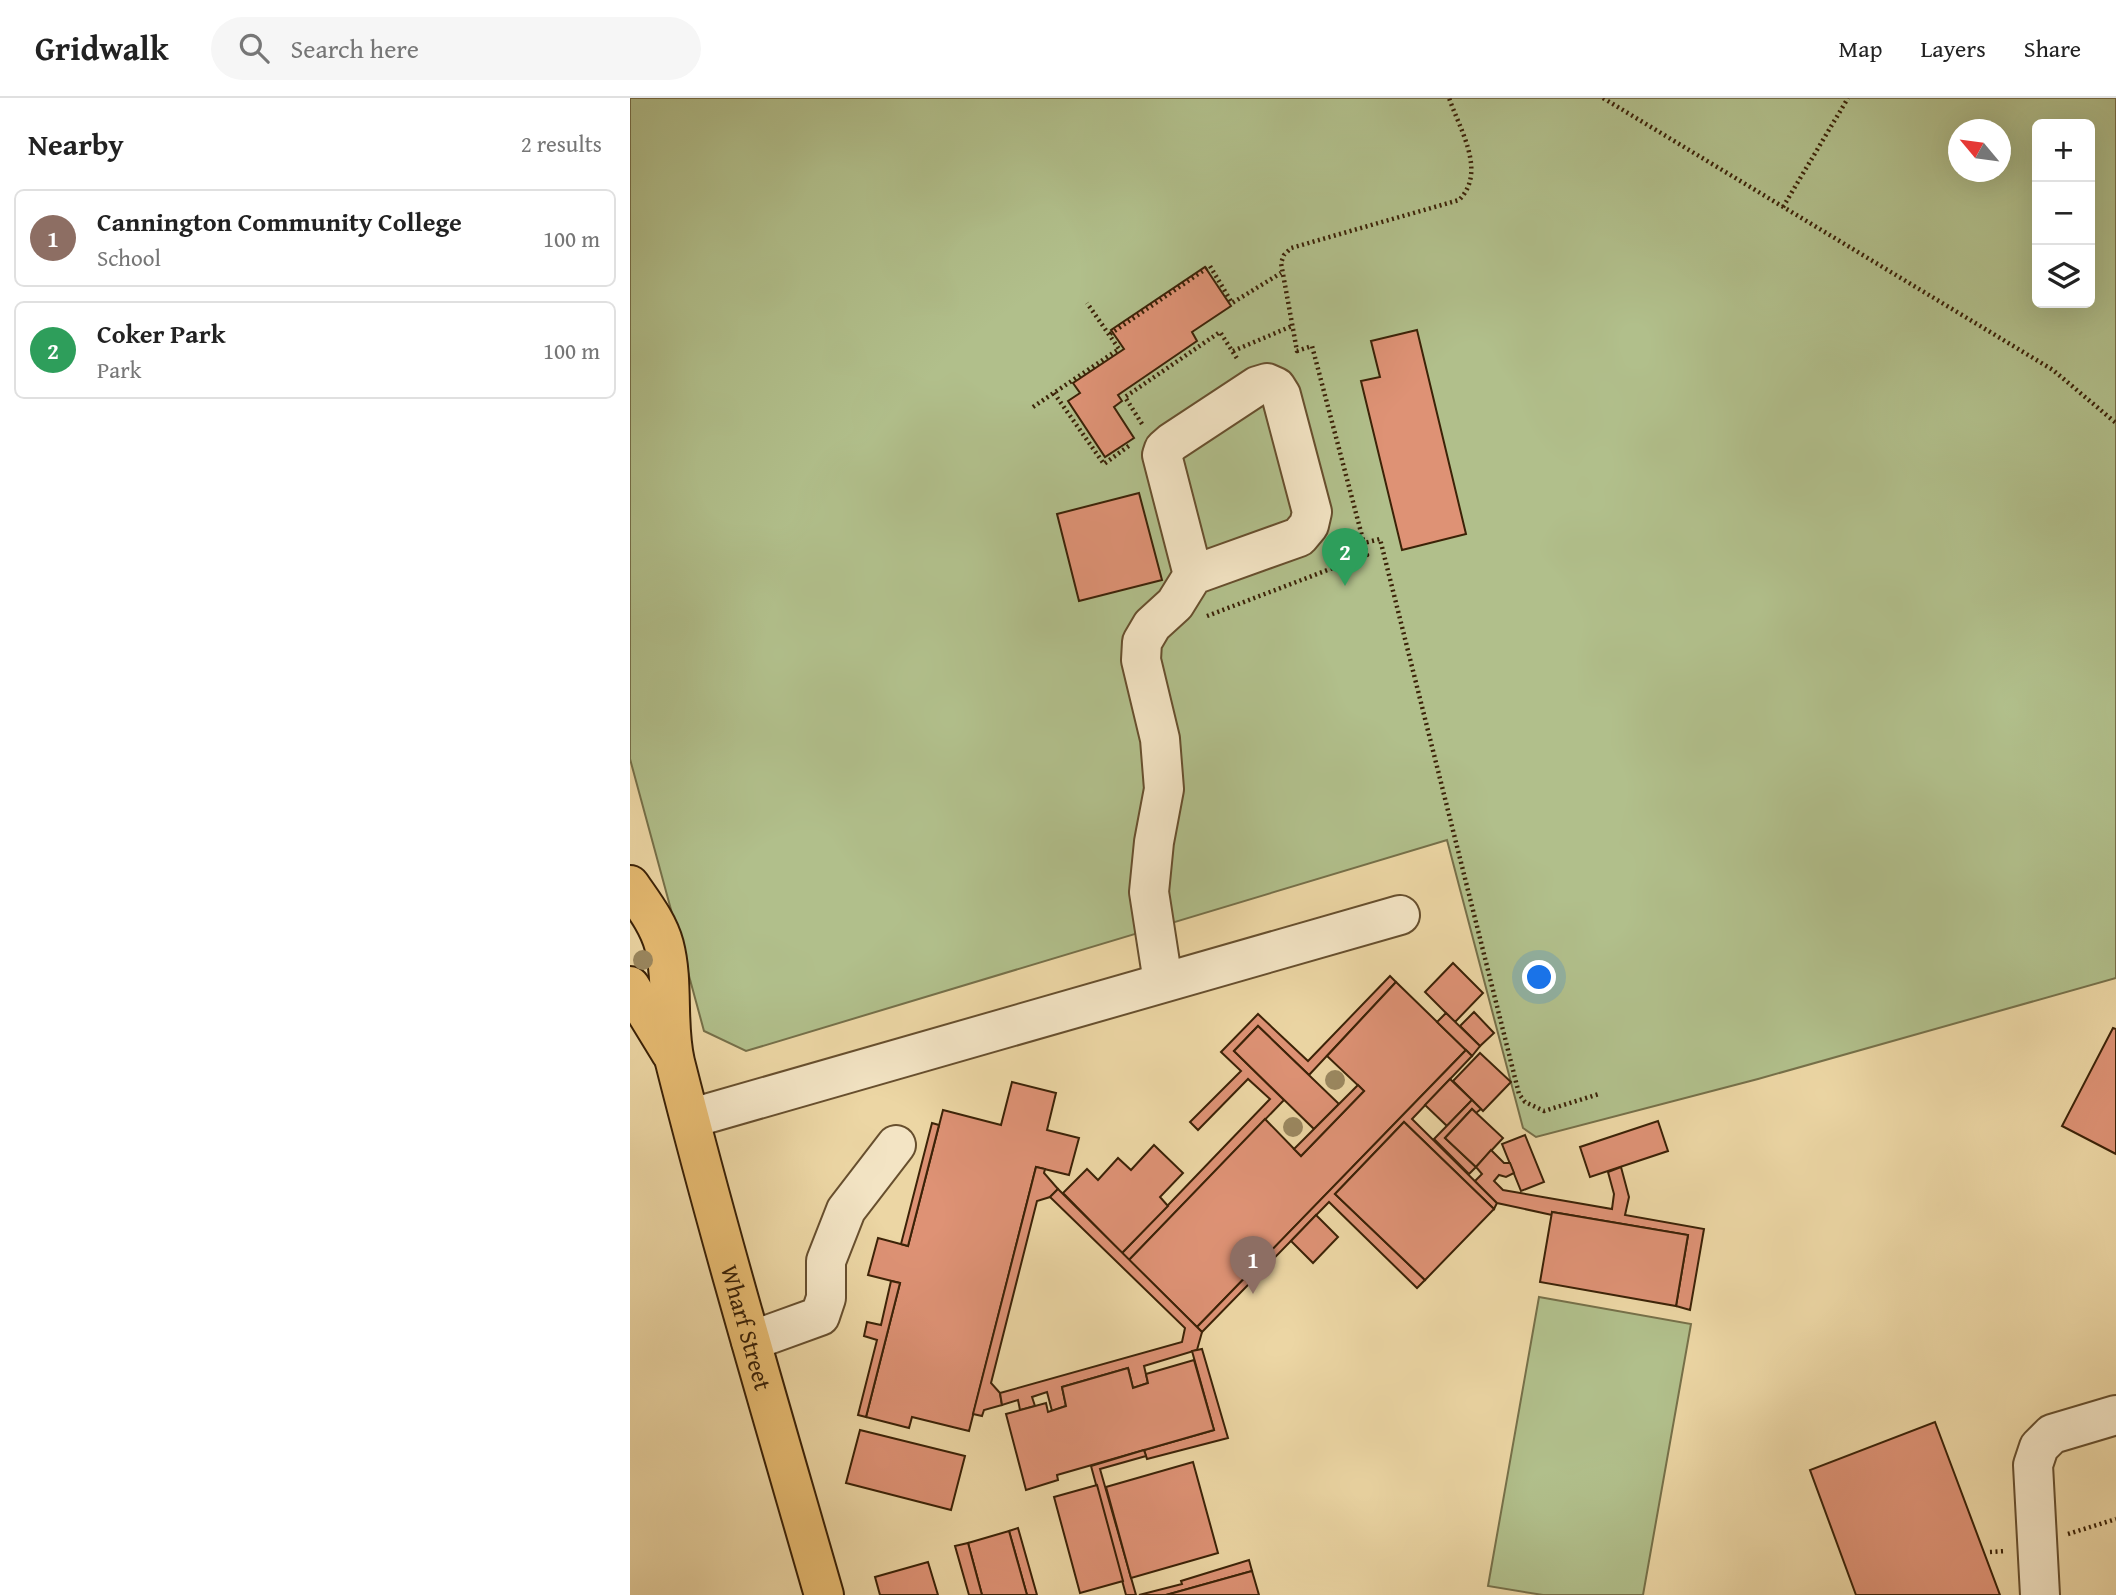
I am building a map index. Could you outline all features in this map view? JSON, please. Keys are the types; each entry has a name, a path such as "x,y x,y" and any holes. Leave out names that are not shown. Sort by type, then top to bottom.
{"main road":[{"name":"Wharf Street","path":"630,885 652,918 663,943 668,962 674,1058 824,1595"},
{"name":"Wharf Street","path":"630,986 674,1058"}],"lane":[{"path":"1163,982 1149,892 1154,842 1164,789 1160,739 1141,660 1142,642 1152,625 1175,604 1193,575 1299,537 1310,525 1312,512 1281,395 1276,387 1267,383 1156,441 1193,575"},
{"path":"692,1118 1400,915"},
{"path":"751,1341 820,1317 827,1298 826,1261 846,1210 896,1145"},
{"path":"2040,1595 2033,1465 2039,1447 2052,1434 2116,1415"}],"path":[{"path":"1603,98 2053,370 2116,423"},
{"path":"1783,207 1848,98"},
{"path":"1110,334 1210,266 1232,303 1281,273"},
{"path":"1033,407 1119,349 1087,303"},
{"path":"1233,351 1292,326"},
{"path":"1054,393 1104,464 1156,441 1125,397 1220,332 1257,386"},
{"path":"1310,525 1333,535 1364,543 1380,539 1519,1094 1525,1102 1544,1111 1599,1094"},
{"path":"2065,1535 2116,1519"}],"green space":[{"path":"630,98 2116,98 2116,978 1758,1079 1536,1137 1523,1128 1447,840 746,1051 704,1031 630,759"},
{"path":"1539,1297 1691,1324 1643,1595 1543,1595 1488,1586"}],"building":[{"path":"1205,267 1231,306 1192,332 1197,341 1118,395 1122,401 1114,407 1134,438 1105,457 1068,401 1080,393 1073,383 1124,349 1111,330"},
{"path":"1417,330 1466,534 1402,550 1361,381 1380,377 1371,341"},
{"path":"1139,493 1162,580 1079,601 1057,514"},
{"path":"1453,963 1483,993 1455,1022 1425,992"},
{"path":"1390,976 1396,982 1309,1075 1258,1026 1234,1051 1284,1100 1129,1260 1122,1253 1270,1099 1248,1079 1198,1130 1190,1122 1241,1071 1221,1052 1258,1014 1308,1061"},
{"path":"1396,982 1466,1050 1197,1327 1129,1260 1265,1119 1301,1156 1364,1091 1327,1056"},
{"path":"1474,1012 1494,1033 1480,1046 1460,1026"},
{"path":"1446,1013 1480,1046 1472,1056 1437,1022"},
{"path":"1258,1026 1339,1104 1314,1129 1234,1051"},
{"path":"2113,1028 2116,1029 2116,1154 2062,1126"},
{"path":"1466,1050 1472,1056 1412,1119 1497,1203 1494,1209 1404,1122 1335,1194 1425,1280 1417,1288 1329,1202 1202,1332 1197,1327"},
{"path":"1480,1053 1511,1082 1483,1111 1453,1081"},
{"path":"1450,1079 1472,1100 1447,1126 1425,1105"},
{"path":"1012,1082 1056,1093 1047,1130 1079,1138 1069,1175 1036,1167 969,1431 912,1417 909,1428 866,1417 900,1283 868,1275 878,1238 908,1246 943,1110 1001,1125"},
{"path":"1358,1085 1364,1091 1301,1156 1294,1149"},
{"path":"1472,1100 1481,1109 1476,1113 1472,1109 1445,1138 1476,1167 1469,1174 1434,1139"},
{"path":"1472,1109 1503,1138 1476,1167 1445,1138"},
{"path":"1658,1121 1668,1151 1590,1177 1580,1147"},
{"path":"1404,1122 1494,1209 1425,1280 1335,1194"},
{"path":"932,1123 939,1125 908,1246 901,1244"},
{"path":"1525,1135 1544,1182 1521,1191 1502,1144"},
{"path":"1154,1145 1183,1173 1160,1197 1168,1206 1122,1253 1063,1193 1087,1169 1098,1180 1118,1158 1131,1170"},
{"path":"1491,1150 1504,1163 1510,1163 1514,1173 1506,1177 1499,1175 1494,1181 1503,1190 1612,1209 1614,1194 1608,1172 1621,1167 1629,1197 1625,1215 1704,1229 1690,1310 1676,1306 1688,1235 1552,1212 1552,1215 1497,1203 1475,1181 1482,1174 1476,1167"},
{"path":"1036,1167 1045,1169 1044,1173 1058,1189 1050,1197 1037,1201 991,1383 1000,1393 1002,1405 984,1410 982,1416 973,1414"},
{"path":"1058,1189 1202,1332 1197,1350 1144,1366 1148,1383 1133,1388 1128,1368 1062,1387 1066,1406 1052,1411 1047,1392 1032,1397 1035,1406 1020,1410 1018,1400 1002,1405 1000,1393 1182,1342 1185,1328 1050,1197"},
{"path":"1552,1212 1688,1235 1676,1306 1540,1282"},
{"path":"1316,1215 1338,1237 1313,1263 1291,1241"},
{"path":"891,1281 900,1283 866,1417 858,1415 877,1340 864,1336 867,1322 881,1325"},
{"path":"1202,1349 1228,1438 1147,1459 1144,1450 1214,1430 1192,1351"},
{"path":"1194,1360 1214,1430 1057,1475 1058,1480 1026,1490 1006,1414 1046,1403 1048,1412 1066,1406 1062,1387 1128,1368 1133,1388 1148,1383 1146,1374"},
{"path":"1935,1422 2000,1595 1856,1595 1810,1470"},
{"path":"860,1430 965,1456 951,1510 846,1483"},
{"path":"1144,1450 1146,1456 1100,1469 1136,1595 1126,1595 1091,1466"},
{"path":"1193,1462 1218,1553 1131,1578 1106,1487"},
{"path":"1097,1485 1123,1581 1080,1593 1054,1497"},
{"path":"1018,1528 1037,1595 1027,1595 1009,1531"},
{"path":"1009,1531 1027,1595 982,1595 968,1543"},
{"path":"968,1543 982,1595 969,1595 955,1546"},
{"path":"1249,1560 1252,1571 1166,1595 1139,1595 1182,1584 1181,1581"},
{"path":"928,1562 938,1595 880,1595 875,1577"},
{"path":"1252,1571 1259,1595 1166,1595"}],"place":[{"name":"Coker Park","path":"1345,586"},
{"name":"Cannington Community College","path":"1253,1294"}]}
